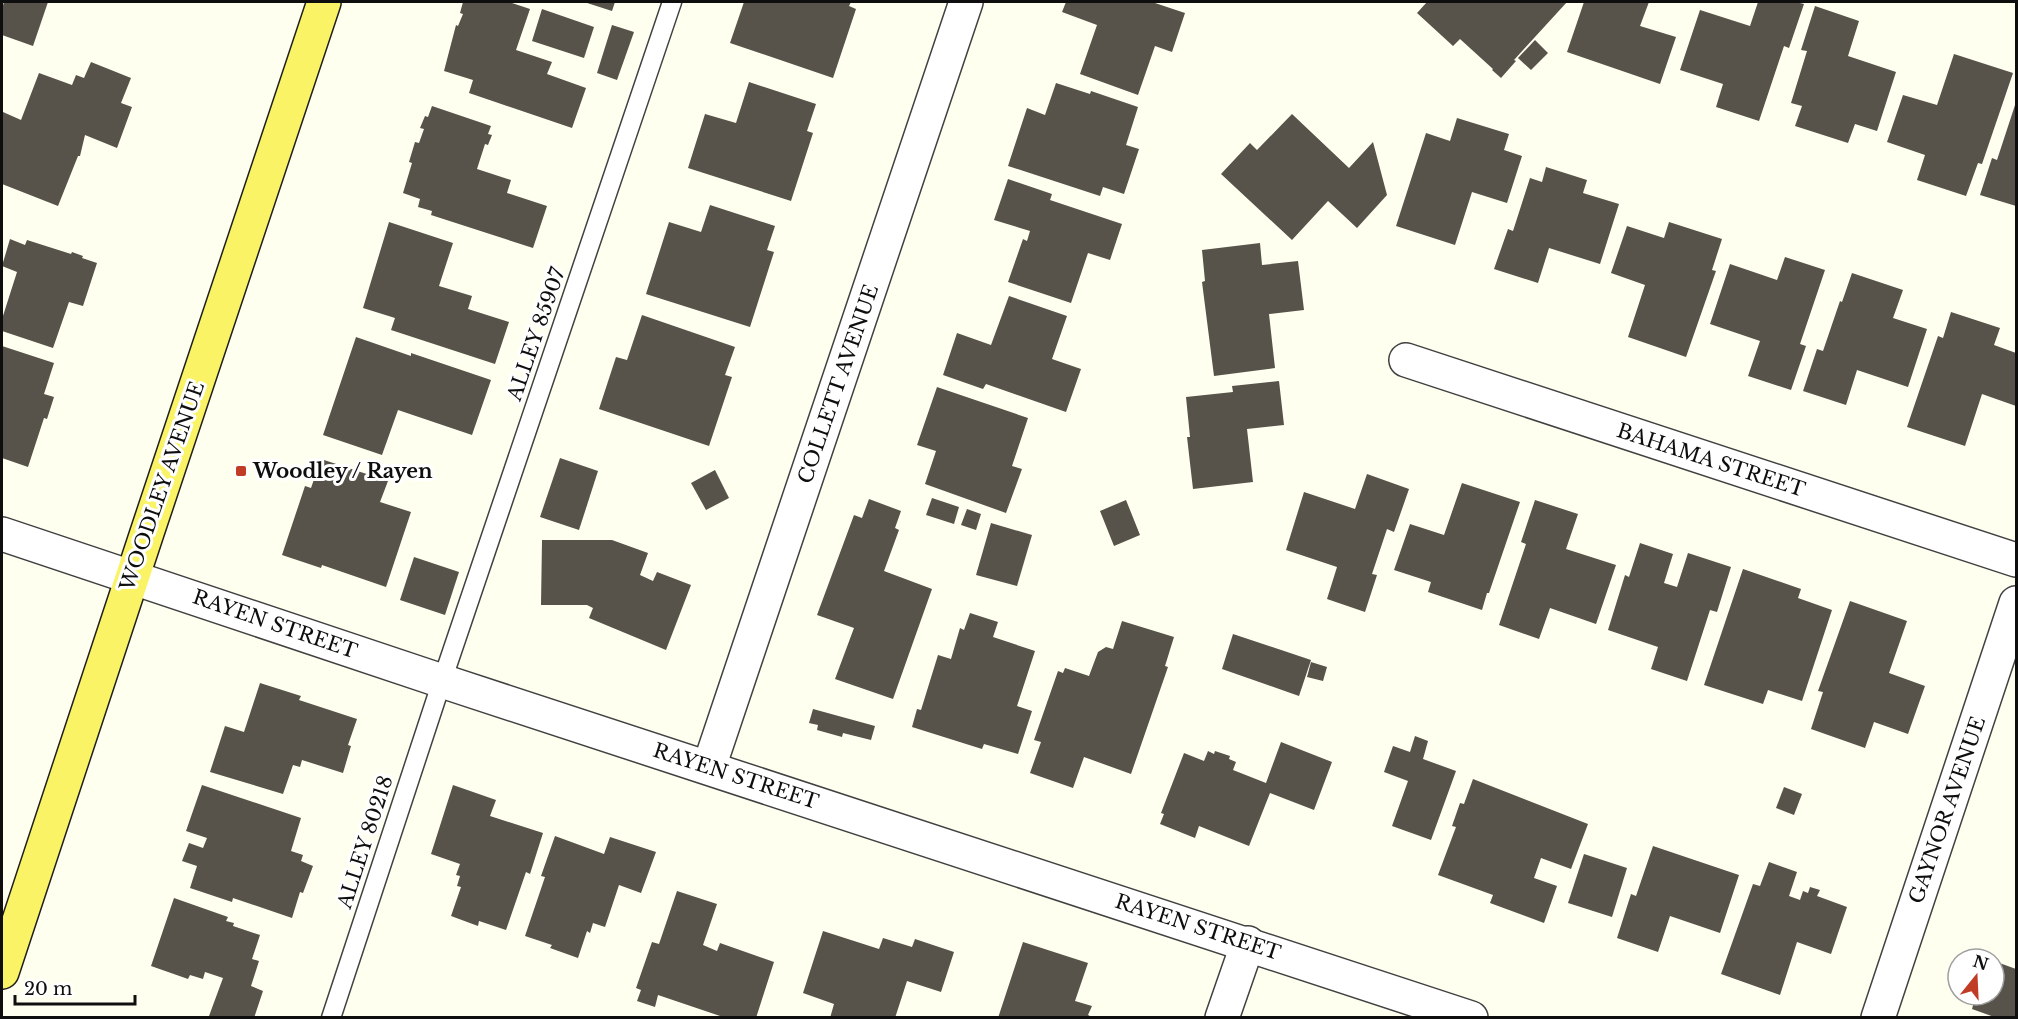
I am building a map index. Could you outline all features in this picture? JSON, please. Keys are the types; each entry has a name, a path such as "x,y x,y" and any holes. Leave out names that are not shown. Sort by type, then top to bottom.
{"main road":[{"name":"WOODLEY AVENUE","path":"2,972 324,2"}],"street":[{"name":"COLLETT AVENUE","path":"709,767 966,2"},
{"name":"BAHAMA STREET","path":"1406,360 2016,560"},
{"name":"RAYEN STREET","path":"2,534 442,681 1471,1017"},
{"name":"GAYNOR AVENUE","path":"1878,1017 2016,603"},
{"path":"1222,1017 1248,943"}],"lane":[{"name":"ALLEY 85907","path":"442,681 672,2"},
{"name":"ALLEY 80218","path":"331,1017 442,681"}],"building":[{"path":"4,2 48,2 33,46 2,35"},
{"path":"463,2 509,2 530,9 516,50 552,62 547,74 586,88 572,128 469,93 473,80 444,71 456,25 458,26 463,14 460,13"},
{"path":"584,2 615,2 612,11"},
{"path":"744,2 851,2 849,6 856,9 833,78 730,43"},
{"path":"1066,2 1152,2 1185,13 1172,52 1155,46 1138,95 1080,74 1097,25 1062,12"},
{"path":"1427,2 1567,2 1514,60 1516,61 1501,78 1460,39 1453,46 1417,13"},
{"path":"1584,2 1649,2 1640,26 1676,37 1660,84 1567,52"},
{"path":"1758,2 1804,4 1789,48 1784,46 1759,121 1716,107 1723,84 1680,70 1700,10 1750,26"},
{"path":"1815,6 1859,21 1848,56 1896,72 1877,131 1855,124 1848,143 1795,126 1802,106 1791,103 1807,51 1801,50"},
{"path":"542,9 594,27 584,58 532,41"},
{"path":"612,25 634,32 617,80 597,73"},
{"path":"1535,40 1548,53 1531,70 1518,58"},
{"path":"1954,54 2013,73 1982,164 1978,163 1966,196 1917,180 1925,155 1887,142 1903,95 1937,105"},
{"path":"91,62 131,78 121,103 132,107 117,148 85,135 80,156 78,156 58,206 2,184 3,112 21,120 39,73 72,85 76,75 84,78"},
{"path":"749,82 816,104 807,131 813,133 791,201 688,168 705,114 736,123"},
{"path":"1056,83 1090,94 1091,91 1138,107 1126,145 1139,149 1124,194 1103,187 1100,196 1008,166 1027,108 1045,115"},
{"path":"2016,102 2016,206 1980,195 1992,158 1997,160"},
{"path":"432,106 491,126 488,134 492,135 488,145 485,144 477,169 511,180 507,193 547,206 533,248 431,215 432,211 418,207 420,199 403,193 412,163 409,162 415,142 419,143 424,129 420,128"},
{"path":"1292,114 1349,168 1373,142 1387,195 1357,228 1328,201 1292,240 1221,174 1250,143 1257,150"},
{"path":"1457,118 1509,134 1504,150 1522,156 1507,203 1472,192 1455,245 1396,226 1426,133 1450,141"},
{"path":"1546,167 1587,180 1583,193 1619,204 1600,264 1549,248 1538,283 1494,269 1508,229 1513,231 1530,178 1542,182"},
{"path":"1008,179 1052,194 1050,200 1122,224 1110,260 1088,253 1071,303 1008,282 1023,239 1027,241 1030,231 994,220"},
{"path":"710,205 775,226 767,250 774,252 750,327 646,294 669,222 701,232"},
{"path":"389,222 453,243 439,286 472,296 468,309 509,322 495,364 391,330 395,318 363,308"},
{"path":"1669,222 1722,239 1712,270 1716,271 1686,357 1628,337 1645,285 1611,273 1627,226 1664,238"},
{"path":"10,239 25,245 27,240 71,254 72,252 97,263 83,306 69,302 53,348 2,331 2,319 17,272 2,266"},
{"path":"1260,243 1262,265 1298,261 1304,310 1269,314 1275,368 1214,376 1202,282 1205,281 1202,250"},
{"path":"1785,257 1825,270 1800,344 1806,346 1791,390 1748,376 1760,341 1710,324 1730,264 1777,280"},
{"path":"1852,273 1903,290 1893,318 1927,329 1908,387 1857,370 1846,405 1803,391 1817,349 1823,351"},
{"path":"1009,296 1067,316 1052,359 1081,369 1066,412 986,384 983,389 943,375 957,333 991,345"},
{"path":"1951,312 2000,328 1994,345 2016,353 2016,406 1982,394 1965,446 1907,427 1938,336 1943,338"},
{"path":"642,315 735,347 725,375 732,377 709,446 599,409 616,357 627,360"},
{"path":"356,337 491,380 472,435 398,410 382,455 323,435"},
{"path":"2,346 54,363 44,394 54,397 47,419 44,418 28,467 2,458"},
{"path":"1279,381 1284,425 1247,429 1253,482 1193,489 1187,437 1190,437 1186,397 1233,392 1232,386"},
{"path":"937,387 1028,418 1012,466 1022,469 1006,513 925,484 936,451 917,445"},
{"path":"560,458 598,471 579,530 540,517"},
{"path":"321,459 388,481 380,502 411,512 386,587 322,565 321,568 282,555 305,486 311,488"},
{"path":"715,470 729,498 706,510 691,483"},
{"path":"1367,474 1409,489 1394,532 1387,529 1372,574 1377,575 1365,612 1327,599 1337,567 1286,550 1304,492 1355,509"},
{"path":"1462,483 1520,502 1482,610 1428,592 1431,582 1394,570 1410,524 1444,535"},
{"path":"932,498 959,507 954,524 926,515"},
{"path":"869,499 901,511 895,528 899,530 884,571 932,589 893,699 835,679 854,628 817,615 854,515 862,518"},
{"path":"1126,500 1140,535 1114,546 1100,511"},
{"path":"1535,500 1578,514 1566,549 1616,565 1596,624 1550,608 1539,639 1499,625 1526,544 1521,542"},
{"path":"967,509 981,514 976,530 961,525"},
{"path":"991,523 1032,535 1017,586 976,575"},
{"path":"542,540 612,540 648,553 640,575 653,581 657,572 691,585 666,650 589,618 593,608 587,605 541,605"},
{"path":"1640,543 1673,554 1664,583 1677,587 1688,553 1731,567 1717,612 1710,610 1687,681 1651,669 1658,647 1608,630 1625,575 1629,577"},
{"path":"414,557 459,572 445,615 400,600"},
{"path":"1743,569 1801,589 1798,598 1832,610 1802,701 1768,690 1763,704 1704,685"},
{"path":"1850,601 1907,621 1889,673 1925,686 1908,734 1874,722 1865,748 1811,729 1823,692 1818,691"},
{"path":"970,613 998,622 993,637 1035,651 1017,706 1032,711 1018,754 984,744 982,749 912,727 917,709 921,710 938,655 951,659 960,628 964,630"},
{"path":"1122,621 1174,637 1165,666 1168,667 1131,774 1084,757 1073,788 1030,773 1041,742 1034,740 1058,671 1063,673 1065,668 1089,676 1098,652 1106,647 1113,649"},
{"path":"1233,634 1311,660 1299,696 1222,669"},
{"path":"1311,662 1327,667 1323,681 1307,677"},
{"path":"260,683 301,696 299,700 357,719 348,745 351,746 343,773 302,760 300,767 293,765 283,794 210,772 225,726 244,732"},
{"path":"813,709 875,726 871,740 843,733 842,737 817,730 818,725 809,723"},
{"path":"1415,736 1428,741 1423,759 1456,771 1431,840 1392,826 1408,781 1384,772 1393,746 1410,752"},
{"path":"1281,742 1332,762 1314,810 1270,793 1249,846 1199,826 1195,838 1160,824 1164,814 1161,813 1184,753 1204,761 1208,751 1230,756 1229,759 1236,762 1233,770 1266,783"},
{"path":"1473,779 1588,824 1571,869 1541,858 1534,878 1557,886 1544,923 1490,903 1493,895 1438,875 1456,827 1452,826 1460,803 1464,804"},
{"path":"202,785 301,818 291,851 303,855 301,861 313,866 303,893 300,892 292,918 233,898 232,902 190,888 197,866 182,861 189,843 203,848 207,838 186,831"},
{"path":"453,785 496,800 490,816 543,833 530,874 526,872 506,930 479,921 478,926 451,916 461,887 457,886 460,876 456,875 460,864 431,854"},
{"path":"1784,787 1802,794 1794,815 1776,808"},
{"path":"555,836 604,854 610,837 656,852 641,893 619,885 605,927 593,923 590,933 587,931 578,958 550,948 552,945 525,936 545,877 541,876"},
{"path":"1653,846 1739,875 1720,933 1670,916 1658,952 1617,938 1631,894 1636,896"},
{"path":"1584,854 1627,868 1612,917 1568,903"},
{"path":"1769,862 1797,872 1789,896 1800,900 1803,891 1808,893 1810,887 1820,890 1817,896 1847,907 1831,954 1797,942 1780,995 1721,974 1753,884 1760,886"},
{"path":"677,891 717,904 703,945 717,951 720,943 774,962 756,1018 726,1018 658,995 655,1007 637,1001 641,990 636,988 652,942 659,944"},
{"path":"174,898 228,917 226,921 234,923 233,926 260,935 252,959 259,961 251,986 263,991 254,1018 209,1016 223,978 205,972 203,979 190,975 188,979 151,966"},
{"path":"823,931 879,949 883,938 912,947 915,939 954,952 941,992 907,981 895,1018 830,1018 834,1004 803,993"},
{"path":"1023,942 1088,963 1075,1001 1092,1006 1088,1015 1094,1018 998,1018"},
{"path":"2006,965 2016,969 2016,1018 1997,1018 1972,1009 1973,1007 2006,1007"}],"place":[{"name":"Woodley / Rayen","path":"241,471"}]}
